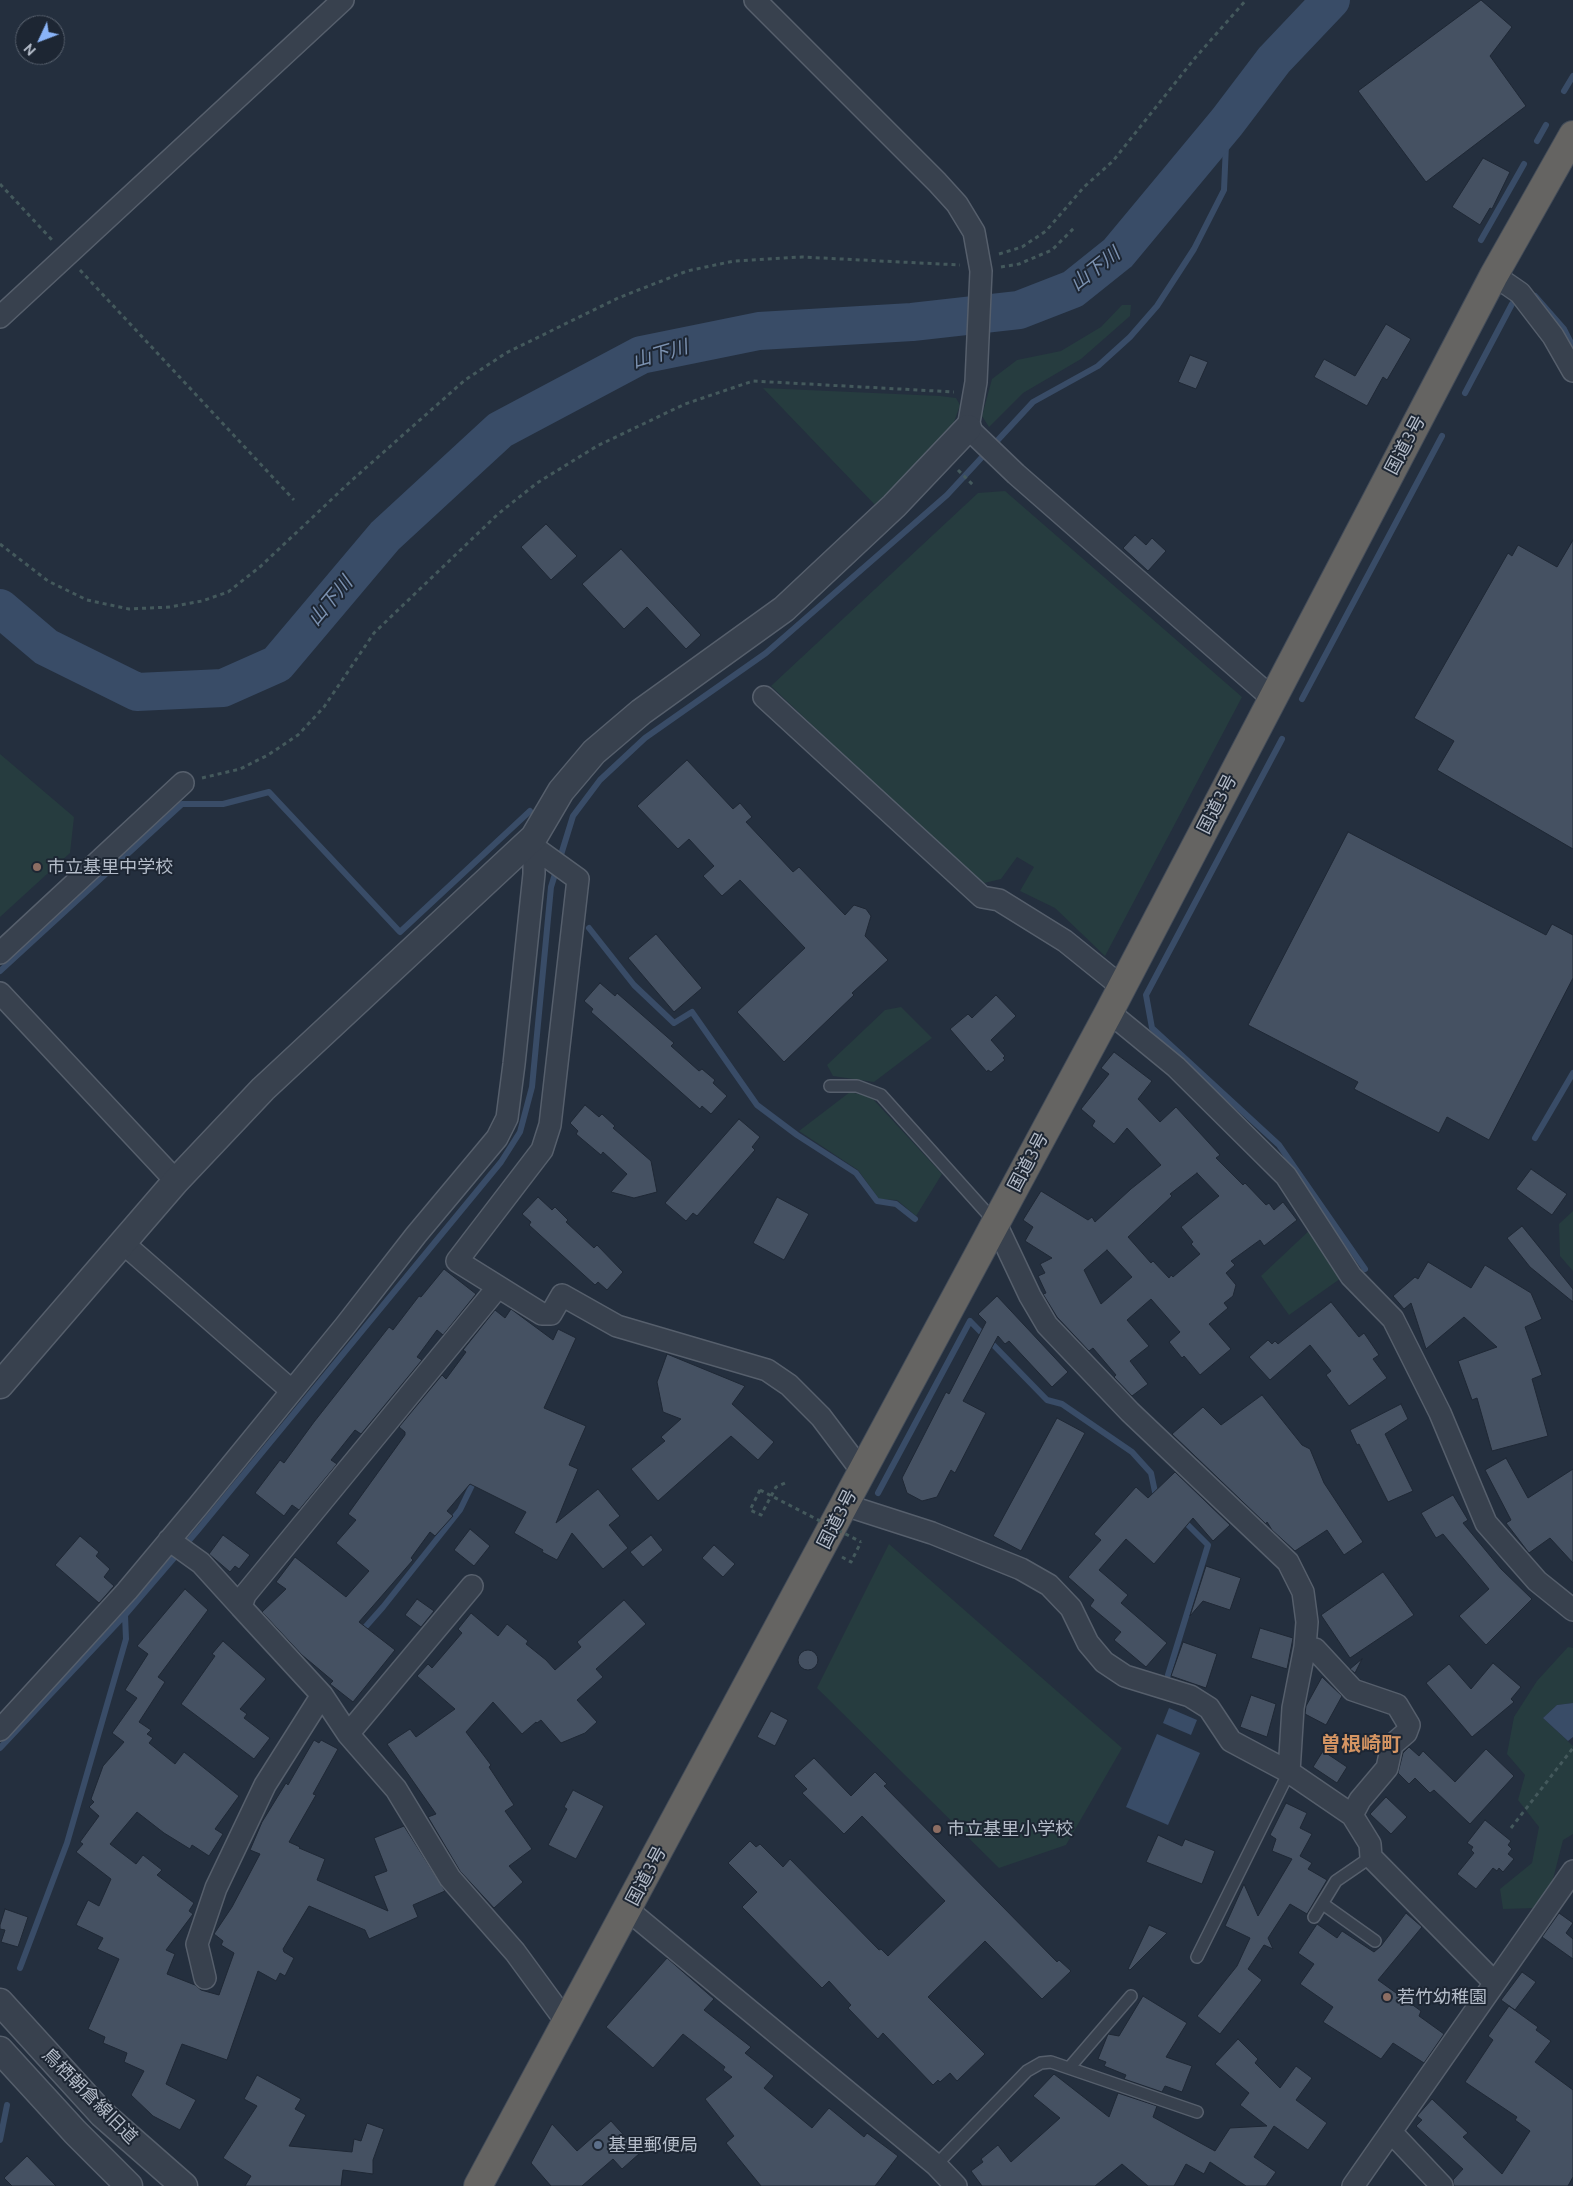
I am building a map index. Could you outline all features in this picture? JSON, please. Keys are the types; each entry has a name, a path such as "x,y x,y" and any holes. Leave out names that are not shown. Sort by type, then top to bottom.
{"highway":[{"name":"国道3号","path":"478,2186 845,1505 861,1470 1109,1012 1494,275 1573,135"}],"street":[{"path":"0,317 343,0"},
{"path":"0,1385 176,1181 263,1089 535,842 561,791 594,752 641,712 784,609 894,506 968,428 975,388 980,265 974,232 957,204 937,182 755,0"},
{"path":"1494,275 1520,294 1553,336 1573,371"},
{"path":"968,428 1006,465 1272,698"},
{"path":"764,698 982,897 998,900 1065,941 1122,987"},
{"path":"0,953 183,783"},
{"path":"535,842 578,879 550,1125 542,1150 457,1261 542,1314 551,1314 562,1295 617,1326 767,1370 789,1385 821,1417 861,1470"},
{"path":"0,1730 127,1591 292,1391 416,1235 477,1165 497,1138 507,1118 514,1064 534,874 535,842"},
{"path":"0,993 176,1181"},
{"path":"1109,1012 1176,1067 1286,1176 1351,1276 1393,1319 1440,1412 1486,1523 1537,1581 1573,1610"},
{"path":"995,1222 1030,1296 1047,1325 1130,1412 1288,1562 1303,1592 1307,1622 1305,1647 1293,1708 1289,1772"},
{"path":"123,1243 292,1391"},
{"path":"241,1606 244,1595 498,1287"},
{"path":"845,1505 932,1532 1021,1569 1049,1585 1071,1608 1088,1643 1104,1662 1125,1676 1190,1696 1209,1708 1231,1741 1289,1772 1352,1815 1370,1844 1371,1857 1494,1982"},
{"path":"169,1540 201,1563 322,1695 348,1734 396,1790 450,1878 515,1952 567,2023"},
{"path":"348,1734 472,1586"},
{"path":"1305,1647 1315,1649 1353,1690 1397,1705 1409,1725 1406,1733 1392,1745 1386,1768 1360,1800 1352,1815"},
{"path":"206,1978 196,1944 216,1888 265,1785 322,1695"},
{"path":"1353,2186 1573,1871"},
{"path":"628,1910 936,2165 956,2186"},
{"name":"鳥栖朝倉線旧道","path":"0,2002 102,2114 184,2186"},
{"name":"鳥栖朝倉線旧道","path":"0,2050 75,2132 129,2186"},
{"path":"1390,2132 1442,2186"}],"lane":[{"path":"830,1086 857,1086 881,1095 995,1222"},
{"path":"1197,1957 1289,1772"},
{"path":"1314,1917 1324,1904 1336,1881 1371,1857"},
{"path":"1324,1904 1375,1940"},
{"path":"1069,2068 1131,1996"},
{"path":"936,2165 1027,2071 1041,2063 1051,2062 1198,2112"}],"path":[{"path":"980,265 998,255 1022,247 1046,231 1084,187 1113,161 1195,58 1246,0"},
{"path":"0,184 294,500"},
{"path":"0,544 48,582 87,600 129,609 170,607 202,600 228,592 261,566 351,481 465,380 506,353 618,298 686,271 734,261 802,257 1001,267 1037,258 1052,250 1075,227"},
{"path":"183,783 240,769 268,755 298,735 324,707 374,633 498,514 537,483 597,446 685,404 753,381 975,388"},
{"path":"785,1483 776,1487 761,1515 750,1510 760,1490 862,1542 852,1562 840,1556 844,1550"},
{"path":"847,1544 850,1538"},
{"path":"1511,1828 1573,1748"}],"green space":[{"path":"1122,305 1131,305 1130,316 1081,359 1023,393 989,427 982,416 992,379 1017,360 1061,351 1101,327"},
{"path":"763,388 940,396 956,398 960,405 953,425 877,507"},
{"path":"1005,491 1242,697 1105,956 1055,908 1020,891 1034,867 1017,857 1001,879 980,884 771,686 978,493"},
{"path":"0,754 74,817 70,853 0,917"},
{"path":"901,1007 932,1038 874,1082 833,1076 827,1065 885,1010"},
{"path":"850,1092 871,1097 942,1174 916,1216 897,1200 879,1199 858,1170 799,1131"},
{"path":"1573,1211 1573,1271 1560,1256 1559,1224"},
{"path":"1313,1227 1344,1276 1289,1315 1261,1276"},
{"path":"889,1544 1122,1748 1066,1845 999,1868 817,1688"},
{"path":"1568,1647 1573,1648 1573,1703 1557,1705 1543,1718 1573,1746 1573,1834 1563,1840 1552,1883 1536,1908 1503,1909 1500,1889 1532,1863 1539,1827 1518,1800 1525,1775 1507,1754 1514,1717 1537,1681"}],"water":[{"path":"1573,1703 1573,1737 1568,1741 1543,1718 1557,1705"},
{"path":"1169,1708 1197,1720 1191,1735 1163,1723"},
{"path":"1157,1734 1200,1753 1168,1825 1126,1807"}],"building":[{"path":"1481,0 1512,27 1490,56 1526,106 1426,182 1358,91"},
{"path":"1483,158 1510,172 1492,209 1490,208 1480,225 1452,207"},
{"path":"1386,324 1411,339 1387,380 1383,377 1367,406 1314,377 1324,359 1355,376"},
{"path":"1190,355 1208,362 1196,389 1178,382"},
{"path":"546,524 577,556 551,580 521,547"},
{"path":"1135,535 1146,545 1152,538 1166,551 1148,571 1123,548"},
{"path":"1573,540 1573,849 1437,770 1454,741 1414,718 1508,553 1512,556 1518,545 1557,567"},
{"path":"621,549 701,635 686,649 647,607 624,629 582,584"},
{"path":"687,760 733,809 740,803 752,817 746,822 793,872 799,867 845,915 854,905 866,909 871,916 865,936 888,960 852,993 854,995 784,1062 737,1012 805,948 740,880 722,896 703,876 714,866 689,839 678,849 637,806"},
{"path":"1348,832 1546,935 1552,924 1573,935 1573,978 1489,1140 1447,1117 1439,1133 1354,1089 1358,1082 1248,1025"},
{"path":"656,934 702,988 674,1012 628,958"},
{"path":"600,983 615,996 617,993 674,1043 671,1046 699,1071 702,1069 715,1080 713,1083 727,1096 711,1114 702,1106 700,1109 591,1012 593,1009 584,1001"},
{"path":"996,995 1016,1016 991,1040 1005,1056 1003,1058 1005,1060 991,1072 988,1070 987,1072 950,1029 968,1014 972,1018"},
{"path":"1114,1052 1152,1081 1138,1099 1160,1122 1176,1107 1220,1155 1216,1158 1243,1185 1245,1183 1266,1205 1269,1203 1274,1210 1283,1202 1297,1220 1264,1246 1260,1240 1231,1261 1235,1265 1226,1273 1236,1285 1233,1296 1224,1303 1228,1308 1209,1324 1231,1349 1200,1375 1169,1342 1180,1332 1151,1299 1127,1320 1149,1346 1130,1361 1148,1384 1132,1396 1114,1377 1116,1375 1093,1348 1089,1351 1057,1317 1043,1294 1046,1293 1038,1276 1045,1273 1040,1264 1052,1258 1025,1241 1033,1227 1023,1220 1041,1191 1088,1220 1092,1217 1095,1222 1161,1165 1127,1128 1114,1144 1092,1126 1095,1121 1081,1109 1109,1074 1101,1068","holes":["1197,1173 1219,1196 1181,1227 1193,1242 1191,1244 1200,1254 1173,1277 1171,1275 1169,1278 1153,1261 1151,1263 1128,1237 1172,1196 1170,1194","1107,1250 1132,1277 1101,1304 1084,1270"]},
{"path":"585,1105 599,1117 602,1114 615,1126 613,1128 651,1161 657,1192 634,1198 611,1192 627,1174 603,1152 601,1155 576,1134 578,1131 570,1123"},
{"path":"739,1119 760,1137 752,1147 755,1150 697,1216 693,1213 686,1221 665,1203"},
{"path":"1531,1169 1567,1194 1552,1215 1516,1189"},
{"path":"538,1197 552,1210 555,1207 568,1220 566,1222 594,1248 597,1245 623,1272 607,1290 598,1282 595,1285 529,1225 531,1222 522,1214"},
{"path":"777,1197 809,1214 784,1260 753,1243"},
{"path":"1522,1226 1573,1289 1573,1302 1530,1267 1507,1238"},
{"path":"1428,1262 1471,1288 1485,1265 1531,1293 1542,1319 1525,1327 1542,1375 1532,1379 1548,1436 1492,1451 1477,1398 1472,1400 1458,1361 1497,1347 1464,1317 1426,1349 1411,1303 1404,1309 1393,1296 1415,1277 1418,1279"},
{"path":"444,1269 476,1294 443,1335 437,1330 417,1357 422,1360 361,1434 355,1430 331,1460 337,1464 299,1510 292,1505 284,1516 255,1493 280,1460 284,1463 389,1327 393,1330 419,1296 421,1297"},
{"path":"997,1296 1068,1372 1052,1387 1009,1341 1005,1344 998,1336 963,1401 986,1413 955,1473 951,1470 937,1497 922,1501 907,1493 902,1478 946,1392 949,1394 986,1322 978,1314"},
{"path":"1331,1302 1359,1337 1364,1333 1379,1355 1373,1359 1387,1378 1349,1406 1326,1375 1331,1371 1310,1345 1270,1380 1249,1357 1268,1340 1272,1344 1275,1341 1278,1344"},
{"path":"511,1309 553,1340 558,1329 576,1338 544,1408 586,1426 569,1465 578,1469 556,1523 598,1489 620,1516 609,1525 628,1548 603,1569 572,1533 557,1560 514,1533 526,1512 470,1484 447,1511 453,1516 435,1536 430,1532 411,1558 413,1560 359,1622 395,1650 353,1702 330,1684 333,1681 302,1655 262,1612 286,1589 276,1582 295,1557 346,1597 369,1571 336,1543 356,1520 348,1514 405,1435 405,1432 399,1427 442,1375 446,1379 466,1352 463,1350 495,1310 505,1318"},
{"path":"667,1354 745,1386 732,1404 774,1442 758,1460 731,1436 658,1501 631,1469 665,1441 661,1437 681,1419 663,1412 657,1382"},
{"path":"1262,1395 1302,1445 1310,1449 1324,1483 1363,1542 1344,1555 1327,1530 1295,1551 1272,1530 1267,1522 1266,1524 1172,1434 1203,1407 1221,1425"},
{"path":"1401,1404 1408,1419 1385,1434 1413,1491 1388,1502 1350,1430"},
{"path":"1057,1418 1085,1433 1021,1551 993,1536"},
{"path":"1506,1458 1528,1498 1573,1469 1573,1563 1550,1538 1529,1553 1506,1523 1511,1520 1485,1470"},
{"path":"1175,1472 1230,1525 1213,1541 1193,1518 1154,1564 1126,1539 1099,1570 1128,1595 1121,1603 1167,1643 1146,1667 1114,1640 1121,1632 1090,1606 1094,1600 1068,1577 1101,1540 1094,1534 1136,1487 1148,1498"},
{"path":"1453,1495 1468,1520 1463,1523 1501,1569 1532,1599 1486,1645 1459,1616 1489,1589 1443,1534 1436,1538 1421,1513"},
{"path":"470,1529 490,1546 474,1566 454,1550"},
{"path":"223,1535 250,1555 239,1569 235,1566 230,1572 209,1554"},
{"path":"651,1535 663,1550 643,1567 630,1552"},
{"path":"80,1536 99,1552 96,1556 110,1569 104,1577 114,1586 99,1603 55,1565"},
{"path":"714,1545 735,1564 723,1577 702,1558"},
{"path":"1206,1566 1241,1578 1230,1610 1203,1601 1190,1616"},
{"path":"1383,1572 1414,1615 1350,1658 1321,1615"},
{"path":"185,1589 208,1610 158,1677 165,1682 139,1722 151,1730 147,1734 153,1738 149,1743 175,1764 184,1752 239,1796 215,1829 223,1834 209,1856 192,1845 190,1849 164,1833 137,1812 110,1844 136,1864 143,1855 162,1870 157,1875 194,1903 189,1911 193,1914 166,1950 175,1954 167,1974 195,1985 201,1990 219,1995 234,1953 221,1945 223,1941 214,1934 232,1907 260,1854 250,1850 262,1822 286,1783 288,1785 314,1740 319,1743 321,1740 338,1749 313,1794 316,1795 289,1842 325,1859 317,1880 388,1911 374,1876 387,1871 374,1838 404,1826 445,1891 413,1905 418,1917 369,1939 365,1930 309,1906 283,1949 284,1952 294,1958 285,1976 280,1973 276,1981 258,1971 227,2060 182,2044 166,2084 196,2100 180,2130 153,2116 131,2095 144,2071 124,2062 127,2053 103,2043 105,2037 88,2029 119,1959 97,1949 103,1938 76,1925 88,1900 99,1906 111,1879 76,1852 83,1844 80,1842 99,1816 89,1807 94,1802 91,1799 103,1766 124,1742 112,1733 137,1698 125,1690 148,1654 137,1646"},
{"path":"417,1599 434,1611 421,1627 405,1615"},
{"path":"624,1600 646,1624 596,1669 603,1677 577,1700 597,1722 585,1733 561,1743 541,1720 522,1734 493,1702 466,1732 491,1765 489,1767 514,1805 505,1811 532,1849 509,1866 523,1882 494,1908 460,1871 428,1817 436,1814 387,1744 410,1729 416,1737 455,1709 417,1676 428,1664 432,1668 462,1633 458,1629 471,1613 498,1636 507,1624 528,1641 526,1644 555,1670 581,1647 577,1642"},
{"path":"1260,1628 1293,1638 1287,1669 1251,1658"},
{"path":"223,1641 266,1679 240,1709 247,1714 244,1718 270,1738 254,1759 181,1704 215,1656 212,1654"},
{"path":"1183,1642 1217,1654 1206,1688 1171,1676"},
{"path":"808,1650 815,1653 818,1660 815,1667 808,1670 801,1667 798,1660 801,1653"},
{"path":"1362,1659 1355,1673 1350,1669"},
{"path":"1493,1663 1521,1687 1511,1699 1514,1702 1472,1737 1426,1683 1449,1664 1471,1689"},
{"path":"1322,1677 1342,1696 1326,1725 1305,1714 1306,1706"},
{"path":"1251,1695 1276,1704 1267,1737 1240,1727"},
{"path":"771,1711 788,1720 775,1746 757,1737"},
{"path":"1409,1747 1419,1756 1423,1751 1455,1782 1486,1749 1514,1776 1470,1824 1434,1790 1430,1793 1415,1778 1409,1784 1398,1773 1403,1753"},
{"path":"1323,1751 1347,1767 1337,1783 1313,1767"},
{"path":"814,1758 851,1796 875,1772 887,1784 884,1786 1057,1962 1059,1960 1071,1971 1042,1999 985,1941 928,1997 985,2054 957,2081 950,2073 940,2082 938,2080 933,2085 883,2033 878,2039 848,2008 851,2005 829,1981 822,1988 742,1907 757,1892 728,1863 750,1841 756,1847 760,1844 783,1867 790,1859 879,1950 881,1949 888,1956 945,1901 862,1816 844,1834 802,1793 807,1789 794,1776"},
{"path":"573,1790 604,1806 576,1859 548,1845 567,1809 564,1807"},
{"path":"1386,1797 1407,1817 1391,1834 1370,1814"},
{"path":"1286,1803 1307,1813 1300,1828 1312,1834 1300,1856 1312,1863 1308,1869 1327,1880 1307,1914 1290,1904 1268,1938 1273,1949 1264,1945 1248,1969 1262,1980 1220,2034 1197,2016 1237,1966 1250,1938 1225,1926 1244,1884 1258,1916 1292,1859 1272,1851 1276,1839 1270,1835"},
{"path":"1485,1820 1511,1841 1508,1845 1512,1849 1508,1854 1514,1859 1503,1872 1499,1868 1497,1871 1493,1868 1476,1889 1457,1874 1474,1853 1471,1850 1473,1847 1467,1843"},
{"path":"1158,1835 1182,1846 1185,1839 1215,1851 1202,1884 1146,1862"},
{"path":"5,1909 28,1917 18,1947 1,1942 5,1930 0,1929 0,1925"},
{"path":"1406,1913 1422,1927 1378,1980 1421,2011 1419,2016 1444,2034 1424,2063 1393,2043 1381,2059 1323,2022 1333,2007 1300,1984 1314,1964 1298,1953 1317,1924 1337,1938 1342,1931 1374,1952 1381,1946"},
{"path":"1559,1913 1573,1923 1566,1933 1573,1939 1573,1959 1542,1937"},
{"path":"1149,1925 1167,1933 1130,1970 1128,1969"},
{"path":"667,1958 714,1999 704,2010 751,2047 745,2053 774,2076 764,2088 812,2128 829,2108 864,2137 867,2133 898,2156 875,2186 761,2186 726,2143 734,2136 705,2099 732,2077 723,2070 725,2067 683,2034 653,2068 606,2027"},
{"path":"1522,1972 1536,1982 1515,2010 1501,2000"},
{"path":"1143,1996 1187,2023 1166,2057 1192,2066 1182,2092 1165,2086 1162,2092 1124,2079 1126,2075 1104,2066 1106,2062 1098,2059 1108,2034 1119,2036"},
{"path":"1509,2006 1538,2027 1536,2030 1551,2041 1535,2062 1573,2090 1573,2177 1568,2186 1454,2186 1453,2180 1463,2169 1416,2126 1422,2120 1417,2116 1432,2099 1468,2133 1463,2137 1502,2174 1530,2131 1515,2120 1517,2117 1465,2082 1493,2040 1488,2036"},
{"path":"1238,2039 1258,2059 1255,2063 1280,2088 1296,2066 1312,2078 1296,2100 1327,2123 1308,2150 1274,2126 1254,2157 1276,2172 1266,2186 1246,2186 1210,2162 1204,2174 1186,2164 1174,2186 1148,2186 1122,2164 1095,2186 982,2186 971,2171 983,2162 981,2159 998,2145 1011,2162 1060,2118 1033,2096 1054,2074 1109,2117 1118,2093 1157,2106 1153,2117 1215,2151 1230,2128 1267,2126 1240,2105 1249,2093 1215,2064"},
{"path":"257,2075 301,2099 295,2109 306,2115 289,2146 352,2152 354,2139 361,2141 367,2123 384,2129 373,2160 373,2174 343,2170 341,2186 245,2186 251,2176 223,2158 257,2106 244,2099"},
{"path":"611,2121 640,2153 622,2169 613,2159 582,2186 551,2186 531,2163 552,2124 577,2151"},
{"path":"27,2156 56,2186 12,2186 4,2178"}],"waterway":[{"name":"山下川","path":"0,608 46,647 137,692 223,688 277,664 385,536 500,430 641,355 759,331 912,322 1019,310 1073,289 1118,253 1227,122 1274,60 1331,0"},
{"path":"1564,91 1573,76"},
{"path":"0,1748 125,1615 198,1530 501,1162 520,1132 532,1087 551,887 573,816 600,780 645,738 766,653 947,495 1033,402 1098,366 1130,337 1157,306 1194,249 1224,190 1227,122"},
{"path":"1537,141 1546,125"},
{"path":"1481,240 1524,164"},
{"path":"1535,296 1564,329 1573,347"},
{"path":"1465,393 1512,304"},
{"path":"1302,699 1442,436"},
{"path":"1282,739 1146,995 1152,1028 1279,1145 1365,1269"},
{"path":"0,971 182,804 223,804 269,792 400,932 530,811"},
{"path":"589,928 634,985 674,1023 692,1012 757,1105 797,1135 856,1173 877,1201 896,1204 915,1219"},
{"path":"1535,1138 1573,1073"},
{"path":"878,1493 970,1321 1047,1400 1062,1404 1132,1452 1151,1473 1155,1492 1159,1496"},
{"path":"360,1633 460,1510 476,1477"},
{"path":"1168,1675 1208,1545 1182,1519"},
{"path":"20,1968 67,1843 126,1639 125,1615"},
{"path":"0,2140 7,2105"}],"place":[{"name":"市立基里中学校","path":"37,867"},
{"name":"市立基里小学校","path":"937,1829"},
{"name":"若竹幼稚園","path":"1387,1997"},
{"name":"基里郵便局","path":"598,2145"}],"district":[{"name":"曽根崎町","path":"1361,1744"}]}
